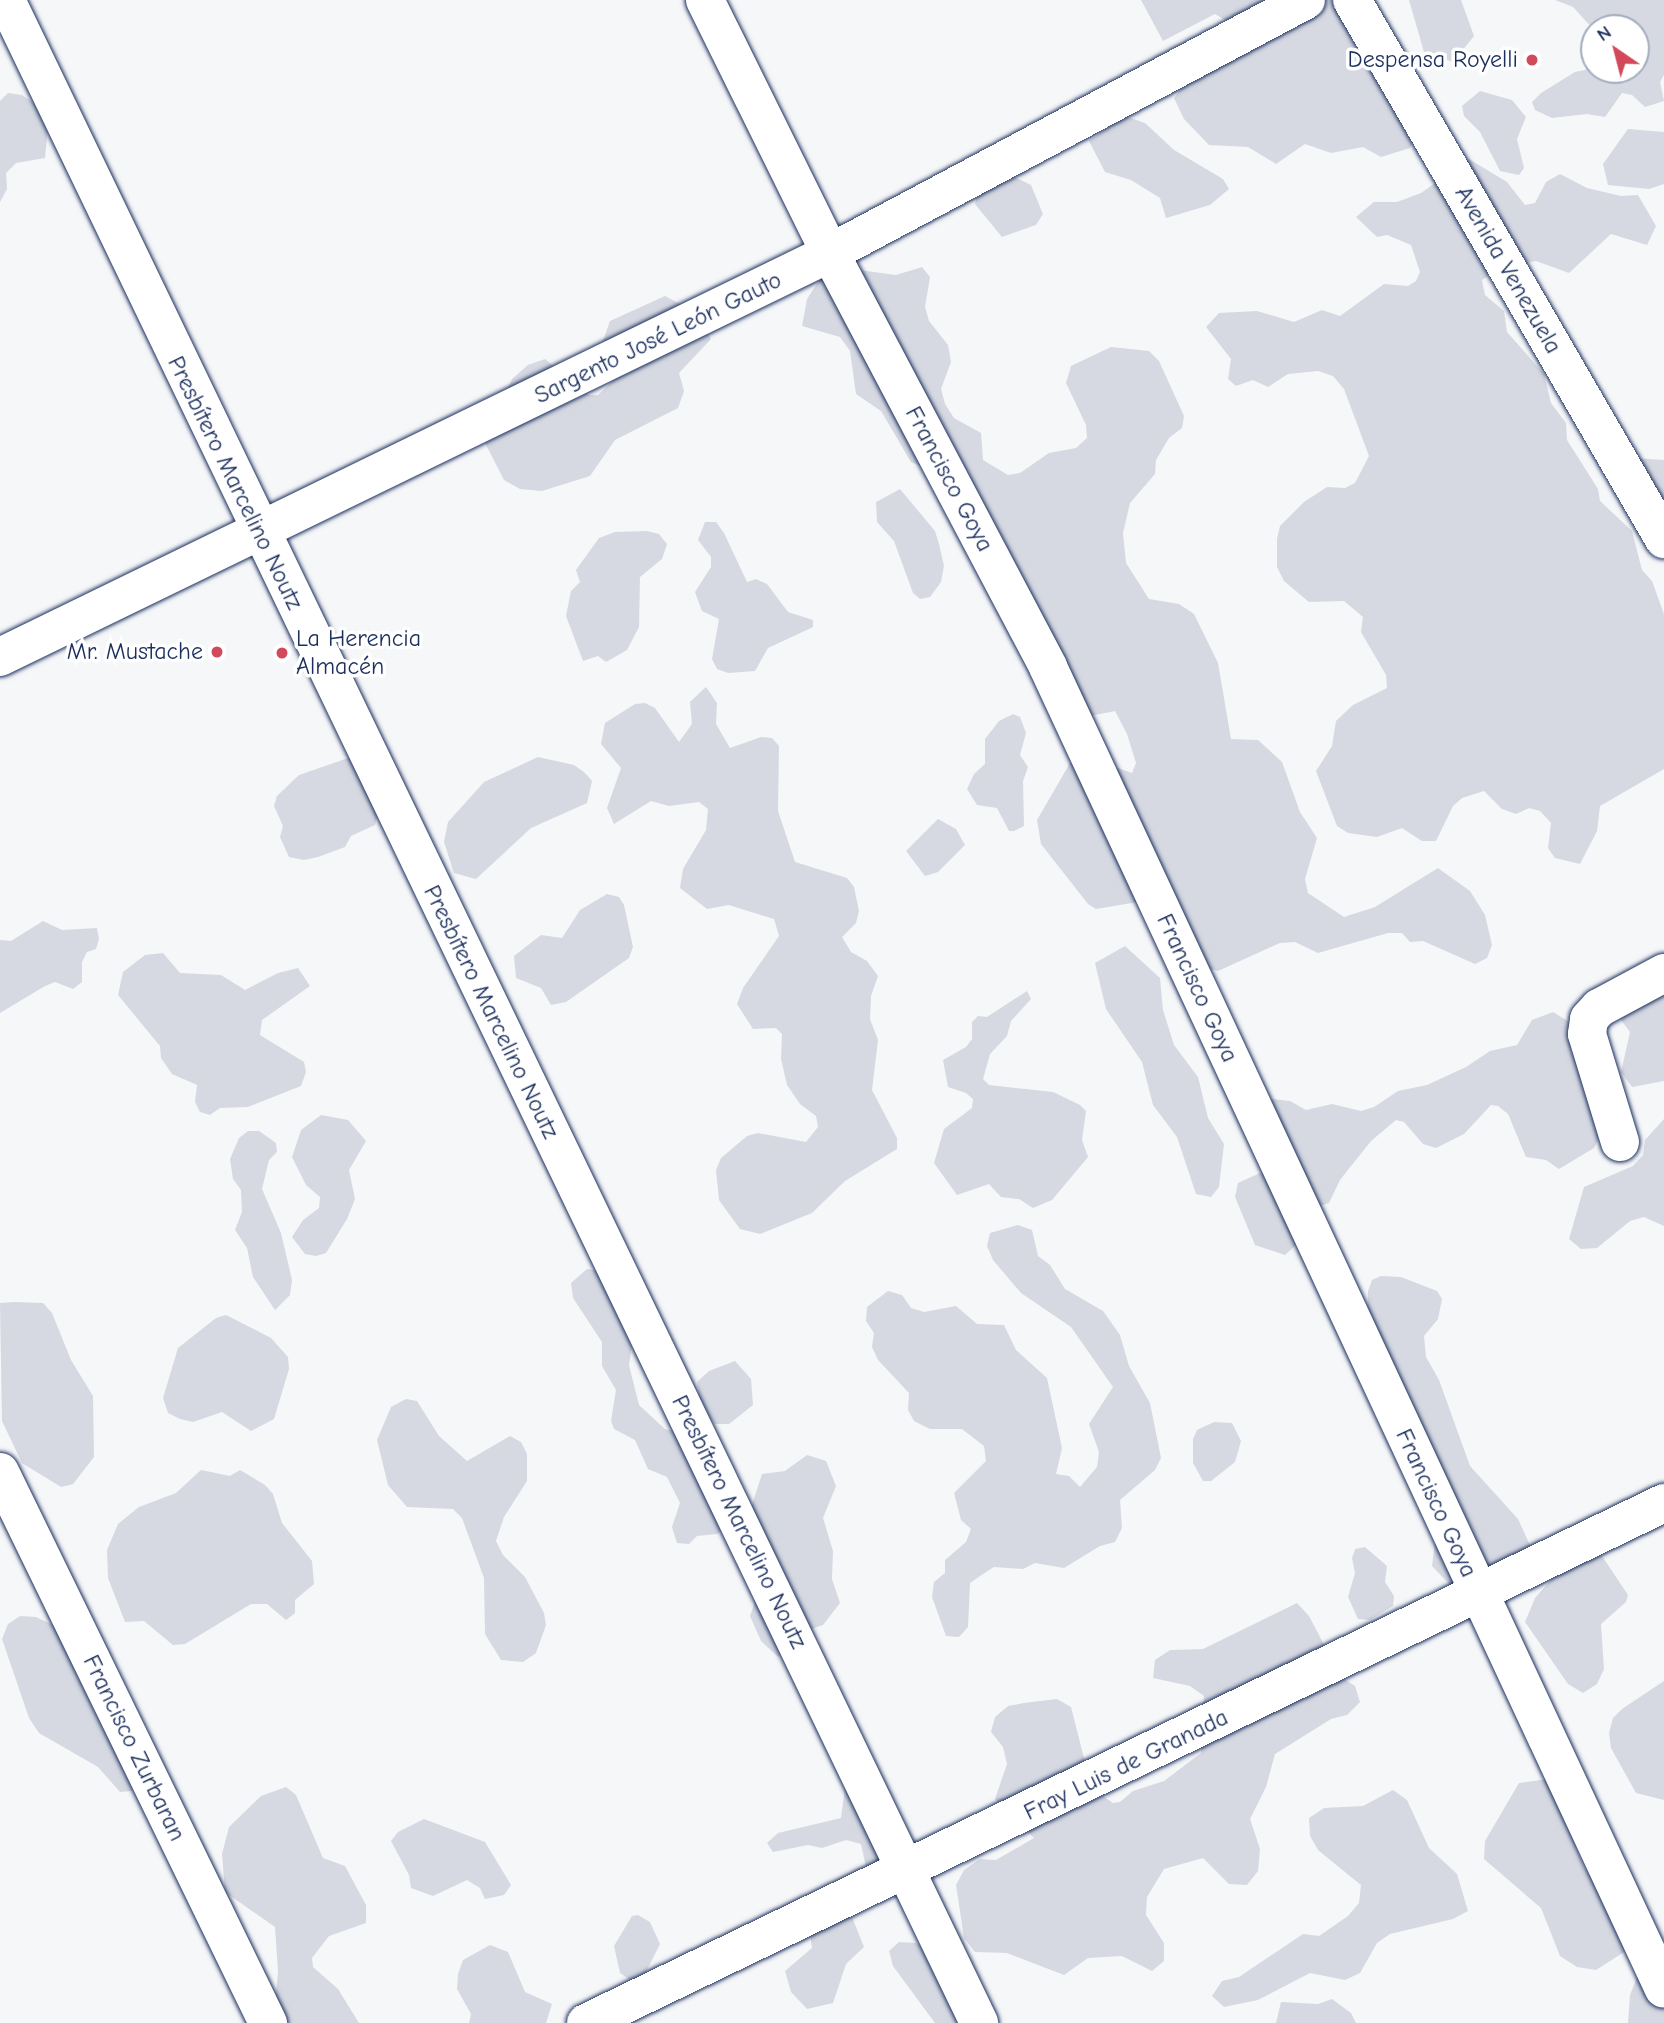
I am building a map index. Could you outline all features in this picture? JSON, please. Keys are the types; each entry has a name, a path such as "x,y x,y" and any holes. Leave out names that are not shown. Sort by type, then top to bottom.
{"street":[{"name":"Presbítero Marcelino Noutz","path":"6,0 259,535 908,1869 979,2023"},
{"name":"Francisco Goya","path":"705,0 830,253 1048,667 1664,1989"},
{"name":"Sargento José León Gauto","path":"0,657 259,535 830,253 1306,0"},
{"name":"Avenida Venezuela","path":"1352,0 1664,539"},
{"path":"1620,1142 1587,1034 1590,1019 1599,1008 1664,973"},
{"name":"Francisco Zurbaran","path":"0,1472 268,2023"},
{"name":"Fray Luis de Granada","path":"586,2023 1479,1596 1664,1503"}],"shaded area":[{"path":"1141,0 1344,0 1414,67 1419,134 1410,148 1381,157 1363,147 1331,153 1305,144 1276,164 1248,147 1209,145 1184,119 1174,98 1232,24 1215,14 1163,41"},
{"path":"1409,0 1461,0 1474,36 1453,62 1424,52"},
{"path":"1555,0 1664,0 1664,75 1660,82 1664,101 1645,107 1632,95 1622,93 1605,117 1587,114 1552,118 1535,110 1532,102 1541,93 1575,72 1580,71 1580,84 1650,84 1650,14 1580,15 1573,7"},
{"path":"1480,91 1512,100 1526,117 1517,139 1524,168 1519,175 1500,171 1480,132 1464,116 1462,106"},
{"path":"8,93 22,95 44,110 48,128 45,158 16,163 6,173 7,189 0,202 0,101"},
{"path":"1125,116 1145,123 1174,150 1223,179 1229,189 1210,205 1166,218 1160,198 1131,180 1105,172 1089,141"},
{"path":"1628,129 1664,132 1664,184 1649,189 1608,185 1603,164"},
{"path":"1469,159 1507,182 1525,205 1535,203 1546,182 1560,174 1587,188 1621,196 1638,195 1656,226 1647,245 1611,234 1569,273 1536,261 1500,268 1482,280 1485,295 1504,311 1507,332 1544,374 1551,403 1566,423 1567,440 1598,489 1600,501 1632,531 1642,570 1652,581 1664,614 1664,769 1600,806 1597,831 1580,864 1555,858 1548,848 1551,823 1540,811 1529,808 1516,814 1502,809 1484,791 1462,798 1453,806 1436,841 1422,841 1402,828 1377,837 1348,833 1337,826 1316,771 1332,746 1336,721 1353,705 1387,688 1386,675 1361,632 1363,617 1344,601 1309,602 1284,581 1277,567 1277,539 1280,526 1304,502 1327,487 1345,488 1355,483 1369,456 1344,389 1333,376 1318,371 1288,374 1268,387 1253,380 1236,386 1228,379 1231,359 1206,327 1219,313 1257,311 1294,322 1322,310 1340,316 1384,284 1408,286 1416,281 1420,272 1411,245 1387,235 1377,237 1356,217 1374,202 1397,202 1421,193"},
{"path":"1010,175 1031,185 1043,214 1036,225 1002,237 975,204 977,196"},
{"path":"837,267 896,275 922,267 930,277 925,307 929,321 948,345 951,362 941,389 945,404 954,418 981,433 983,460 1008,475 1020,473 1049,453 1076,448 1087,438 1086,425 1066,383 1071,366 1111,347 1149,351 1159,361 1184,416 1182,428 1169,438 1156,460 1155,474 1130,503 1123,533 1126,563 1149,599 1179,604 1194,614 1218,663 1231,739 1258,740 1282,762 1300,812 1317,838 1305,879 1308,893 1344,917 1375,907 1438,868 1470,891 1485,915 1492,945 1487,958 1475,964 1423,941 1410,942 1402,933 1388,933 1318,953 1295,942 1280,943 1218,971 1202,967 1138,902 1096,909 1088,904 1041,844 1037,820 1070,763 1084,756 1132,773 1136,763 1127,734 1115,711 1085,717 925,468 911,462 881,411 856,394 850,351 840,337 802,326 807,299 822,276"},
{"path":"665,296 697,313 711,339 679,373 684,391 678,408 615,440 590,476 542,491 520,489 504,480 484,441 512,379 528,365 545,359 589,395 598,395 617,377 603,341 610,321"},
{"path":"1636,458 1664,460 1664,534"},
{"path":"900,489 935,531 939,544 944,566 941,582 930,597 920,599 913,593 894,541 877,522 876,502"},
{"path":"705,522 716,522 724,533 747,582 756,579 767,584 788,612 813,620 813,627 768,648 755,671 728,673 717,669 712,659 719,619 702,611 695,592 711,567 711,557 698,540"},
{"path":"647,531 659,534 667,544 662,559 640,577 639,627 627,650 606,662 598,656 583,661 566,616 571,591 580,582 576,570 599,538 615,532"},
{"path":"706,687 717,703 716,724 730,748 761,737 772,738 779,746 778,811 795,862 847,878 854,887 859,911 856,923 842,937 851,952 867,961 878,976 871,996 870,1019 878,1040 872,1090 897,1138 897,1149 845,1181 812,1213 760,1234 740,1229 719,1200 716,1170 721,1158 747,1136 758,1133 806,1142 818,1127 816,1116 800,1104 787,1085 781,1059 782,1034 776,1028 753,1029 737,1004 743,988 779,936 774,919 729,905 707,909 680,888 683,869 706,830 708,809 699,802 669,806 651,801 614,824 607,808 621,768 601,744 605,723 635,704 645,703 655,708 679,742 692,724 690,702"},
{"path":"1013,714 1020,717 1026,733 1020,755 1028,767 1023,781 1024,826 1009,831 997,808 977,805 967,789 974,774 985,764 985,739 999,721"},
{"path":"351,757 378,814 375,825 351,836 345,847 304,860 289,857 280,837 283,826 274,806 277,796 299,775"},
{"path":"538,757 574,765 585,773 592,781 587,803 531,828 476,879 454,873 444,842 448,822 484,782"},
{"path":"938,819 956,829 965,845 938,872 925,876 906,851"},
{"path":"607,894 619,897 624,905 633,947 629,958 566,1002 551,1005 541,988 516,978 514,956 541,935 562,938 580,910"},
{"path":"43,921 62,930 97,928 99,939 96,949 87,952 82,962 82,982 73,989 55,982 0,1013 0,940 11,941"},
{"path":"1125,946 1160,978 1163,1010 1174,1045 1198,1077 1208,1118 1224,1144 1219,1187 1211,1197 1196,1194 1177,1137 1153,1105 1142,1062 1106,1009 1095,963"},
{"path":"163,953 180,973 221,975 245,990 278,973 298,968 310,986 262,1020 260,1035 304,1062 306,1072 301,1086 248,1107 220,1108 210,1115 200,1112 195,1102 197,1085 172,1074 161,1058 160,1046 118,995 123,972 145,955"},
{"path":"1664,975 1664,1081 1632,1087 1621,1072 1630,1032 1618,1016"},
{"path":"1027,991 1031,999 1011,1021 1007,1036 990,1054 983,1079 989,1085 1053,1092 1080,1105 1086,1111 1082,1140 1088,1157 1052,1200 1033,1208 1019,1199 1001,1197 989,1184 957,1195 934,1163 944,1129 972,1108 973,1099 966,1093 948,1087 943,1060 966,1047 972,1039 972,1022 978,1016 987,1017"},
{"path":"1553,1012 1571,1023 1571,1051 1586,1073 1601,1134 1594,1148 1559,1169 1546,1160 1526,1157 1508,1114 1498,1106 1491,1105 1464,1134 1436,1148 1423,1144 1404,1122 1396,1120 1371,1141 1340,1180 1329,1203 1316,1207 1268,1104 1272,1099 1290,1101 1306,1110 1332,1104 1361,1111 1374,1107 1398,1091 1427,1085 1466,1067 1490,1051 1517,1045 1532,1020"},
{"path":"321,1115 348,1120 366,1141 349,1170 355,1199 347,1219 326,1253 316,1256 305,1254 292,1237 303,1220 319,1208 320,1197 306,1185 292,1157 301,1130"},
{"path":"1664,1119 1664,1226 1644,1217 1630,1221 1597,1248 1581,1249 1569,1239 1584,1187 1633,1166 1643,1155 1645,1140"},
{"path":"248,1131 259,1131 276,1143 277,1152 269,1160 262,1189 281,1233 292,1280 290,1295 275,1310 253,1277 247,1248 235,1230 242,1212 241,1190 233,1179 230,1159 239,1138"},
{"path":"1260,1173 1267,1175 1297,1244 1285,1255 1255,1245 1235,1197 1238,1183"},
{"path":"1018,1225 1032,1230 1038,1256 1050,1265 1065,1289 1103,1311 1120,1335 1129,1366 1150,1403 1161,1458 1155,1470 1120,1500 1122,1528 1115,1542 1100,1546 1064,1568 1035,1563 1023,1569 994,1567 970,1583 968,1627 959,1637 946,1636 932,1597 934,1582 945,1573 945,1560 966,1542 971,1529 961,1520 954,1493 986,1461 984,1446 962,1429 930,1429 914,1421 908,1410 909,1393 878,1360 872,1347 874,1333 866,1321 867,1307 888,1291 902,1295 911,1308 924,1312 956,1306 977,1324 1004,1325 1016,1350 1047,1378 1062,1448 1056,1474 1069,1476 1080,1487 1097,1467 1099,1452 1089,1424 1113,1387 1071,1327 1021,1293 993,1260 987,1246 990,1233"},
{"path":"587,1269 600,1271 633,1338 629,1365 639,1405 665,1429 683,1433 733,1524 717,1534 697,1536 689,1544 677,1543 672,1527 680,1503 667,1477 648,1469 635,1440 614,1429 611,1421 616,1390 602,1366 602,1342 573,1298 571,1283"},
{"path":"1381,1276 1401,1277 1437,1291 1442,1299 1438,1319 1424,1336 1426,1357 1439,1380 1470,1466 1518,1519 1534,1554 1451,1586 1432,1566 1437,1527 1367,1321 1368,1291 1372,1280"},
{"path":"0,1303 43,1303 52,1313 71,1360 93,1396 94,1457 73,1484 61,1487 22,1463 2,1421"},
{"path":"226,1315 271,1338 288,1357 289,1369 274,1419 251,1431 222,1412 193,1422 180,1419 168,1413 163,1398 178,1348 216,1318"},
{"path":"735,1361 751,1379 753,1405 729,1424 715,1424 701,1406 697,1382 709,1371"},
{"path":"406,1399 417,1401 439,1436 467,1461 510,1436 521,1442 527,1454 527,1481 504,1517 496,1541 503,1555 525,1577 544,1613 546,1625 536,1653 523,1662 501,1660 485,1634 484,1578 462,1518 453,1509 407,1507 388,1485 377,1440 391,1407"},
{"path":"1214,1422 1232,1423 1241,1441 1235,1462 1211,1481 1203,1481 1193,1463 1193,1439 1197,1430"},
{"path":"807,1455 826,1461 836,1486 823,1518 833,1551 832,1579 840,1603 823,1625 808,1630 778,1657 761,1641 750,1616 757,1596 750,1511 762,1474 785,1471"},
{"path":"201,1470 230,1476 240,1470 265,1485 273,1494 282,1523 312,1561 314,1584 295,1600 295,1613 286,1620 267,1604 251,1604 185,1644 173,1645 144,1621 125,1622 108,1578 107,1550 118,1524 139,1507 176,1493"},
{"path":"1365,1547 1387,1566 1385,1582 1394,1596 1393,1606 1370,1620 1358,1619 1348,1597 1355,1573 1352,1558 1355,1549"},
{"path":"1598,1550 1628,1595 1626,1602 1601,1624 1604,1669 1597,1684 1583,1693 1568,1684 1525,1622 1535,1598 1556,1574"},
{"path":"1297,1603 1309,1616 1341,1677 1355,1686 1360,1702 1347,1715 1331,1719 1275,1754 1266,1787 1250,1819 1260,1849 1258,1871 1247,1885 1229,1884 1203,1858 1164,1869 1147,1897 1146,1915 1164,1943 1164,1961 1152,1971 1122,1956 1088,1958 1064,1975 1007,1953 975,1952 964,1938 956,1885 964,1870 980,1859 996,1860 1034,1838 995,1799 1007,1764 1003,1747 991,1732 995,1717 1008,1706 1024,1703 1057,1699 1071,1707 1085,1762 1100,1794 1113,1803 1120,1802 1133,1791 1164,1781 1201,1753 1204,1696 1190,1686 1153,1678 1155,1660 1170,1650 1203,1649"},
{"path":"20,1616 36,1617 83,1639 141,1790 120,1792 98,1767 39,1733 29,1718 2,1639 8,1624"},
{"path":"1664,1681 1664,1800 1636,1793 1611,1748 1609,1733 1613,1718 1622,1709"},
{"path":"1549,1779 1583,1865 1626,1936 1624,1952 1596,1970 1577,1967 1560,1956 1541,1908 1484,1859 1485,1841 1519,1783"},
{"path":"286,1787 296,1795 323,1858 345,1866 366,1905 366,1923 329,1936 312,1958 313,1967 338,1989 359,2023 273,2023 278,1972 275,1927 225,1892 222,1854 229,1827 261,1796"},
{"path":"845,1788 894,1858 866,1867 861,1844 846,1840 822,1848 808,1845 773,1852 767,1843 778,1833 841,1818"},
{"path":"1393,1790 1407,1800 1429,1848 1457,1874 1468,1911 1453,1919 1390,1934 1377,1943 1360,1973 1345,1980 1310,1973 1258,2000 1224,2007 1212,1996 1222,1981 1239,1977 1303,1934 1319,1936 1348,1916 1359,1903 1361,1885 1318,1850 1310,1836 1309,1818 1324,1808 1363,1806"},
{"path":"424,1819 485,1842 511,1885 504,1895 485,1899 480,1888 467,1880 433,1896 411,1888 409,1875 391,1841 398,1832"},
{"path":"848,1907 864,1947 846,1964 833,2003 807,2009 791,1992 785,1971 812,1948 809,1926"},
{"path":"638,1915 650,1922 660,1944 641,1979 630,1980 620,1973 614,1946 632,1916"},
{"path":"899,1942 916,1943 930,1953 974,2023 935,2023 893,1966 889,1951"},
{"path":"490,1945 508,1952 525,1992 552,2004 546,2023 469,2023 471,2014 457,1989 458,1974 463,1960"},
{"path":"1664,1950 1664,2023 1628,2023 1630,1995 1639,1972"},
{"path":"1332,1999 1351,2013 1356,2023 1276,2023 1281,2002 1318,2004"}],"place":[{"name":"Despensa Royelli","path":"1532,60"},
{"name":"Mr. Mustache","path":"217,652"},
{"name":"La Herencia Almacén","path":"282,653"}]}
